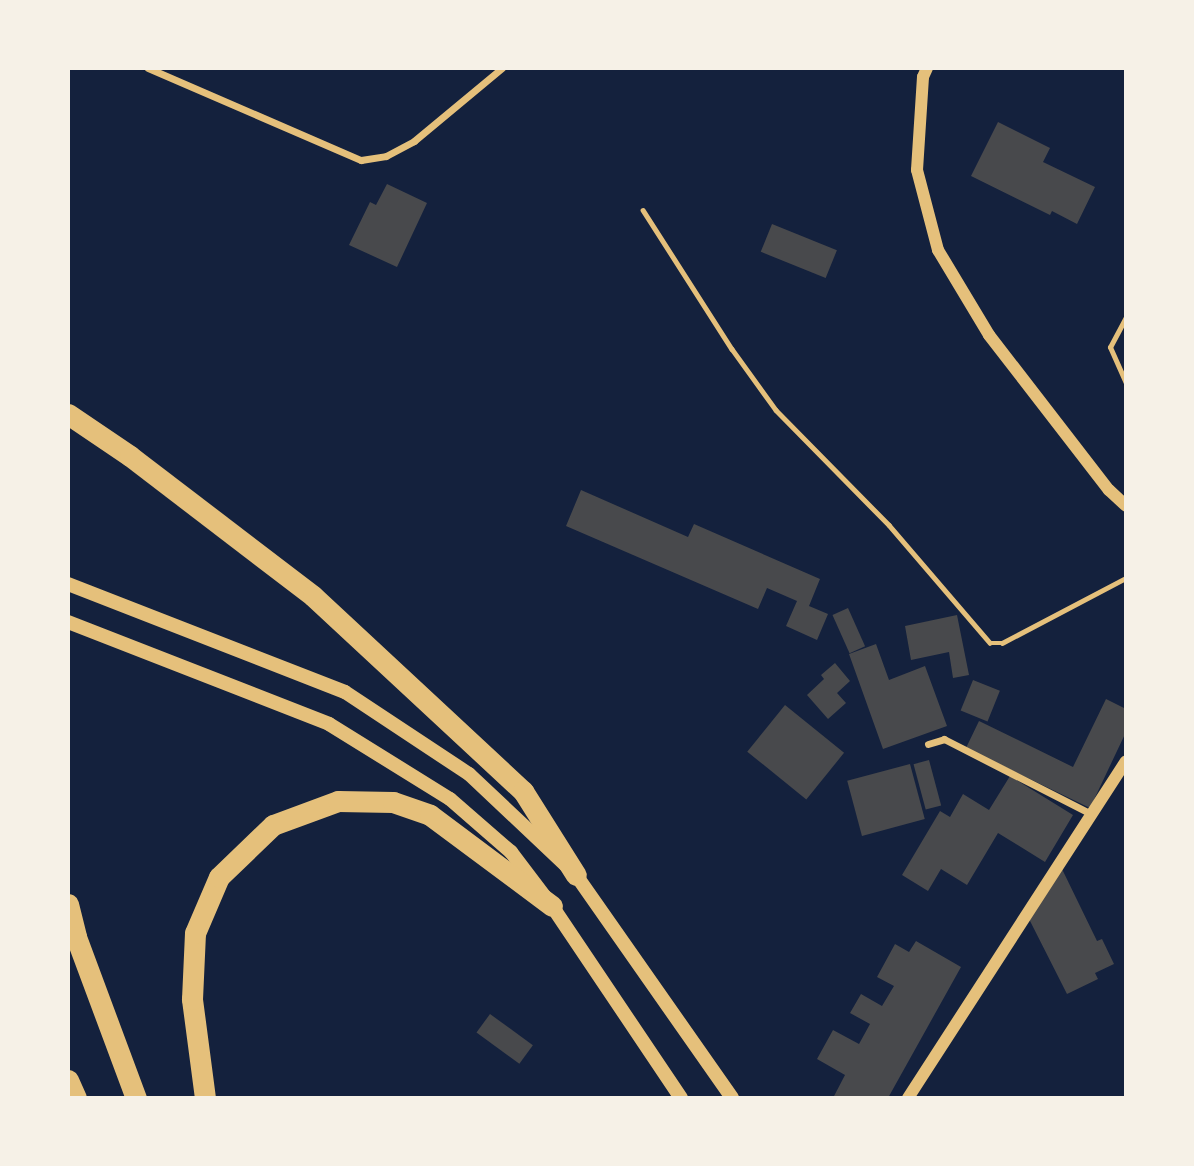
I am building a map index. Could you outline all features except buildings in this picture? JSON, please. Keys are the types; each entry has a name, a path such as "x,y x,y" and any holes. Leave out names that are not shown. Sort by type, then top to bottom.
{"highway":[{"path":"68,414 130,456 313,596 523,791 576,876"},
{"path":"205,1098 191,999 195,933 219,877 273,825 338,801 393,802 430,816 552,906"},
{"path":"68,904 76,937 136,1098"},
{"path":"68,1080 76,1098"}],"main road":[{"path":"68,583 345,692 469,774 576,876 732,1098"},
{"path":"68,622 329,724 450,799 511,852 552,906 681,1098"}],"street":[{"path":"148,68 361,160 386,156 414,141 502,68"},
{"path":"927,68 923,77 917,170 938,250 989,335 1109,490 1126,506"},
{"path":"928,744 944,739 1091,814"},
{"path":"908,1098 1126,761"}],"lane":[{"path":"1126,317 1111,347 1126,383"}],"path":[{"path":"643,210 732,349 776,410 889,525 990,643 1002,643 1126,579"}]}
